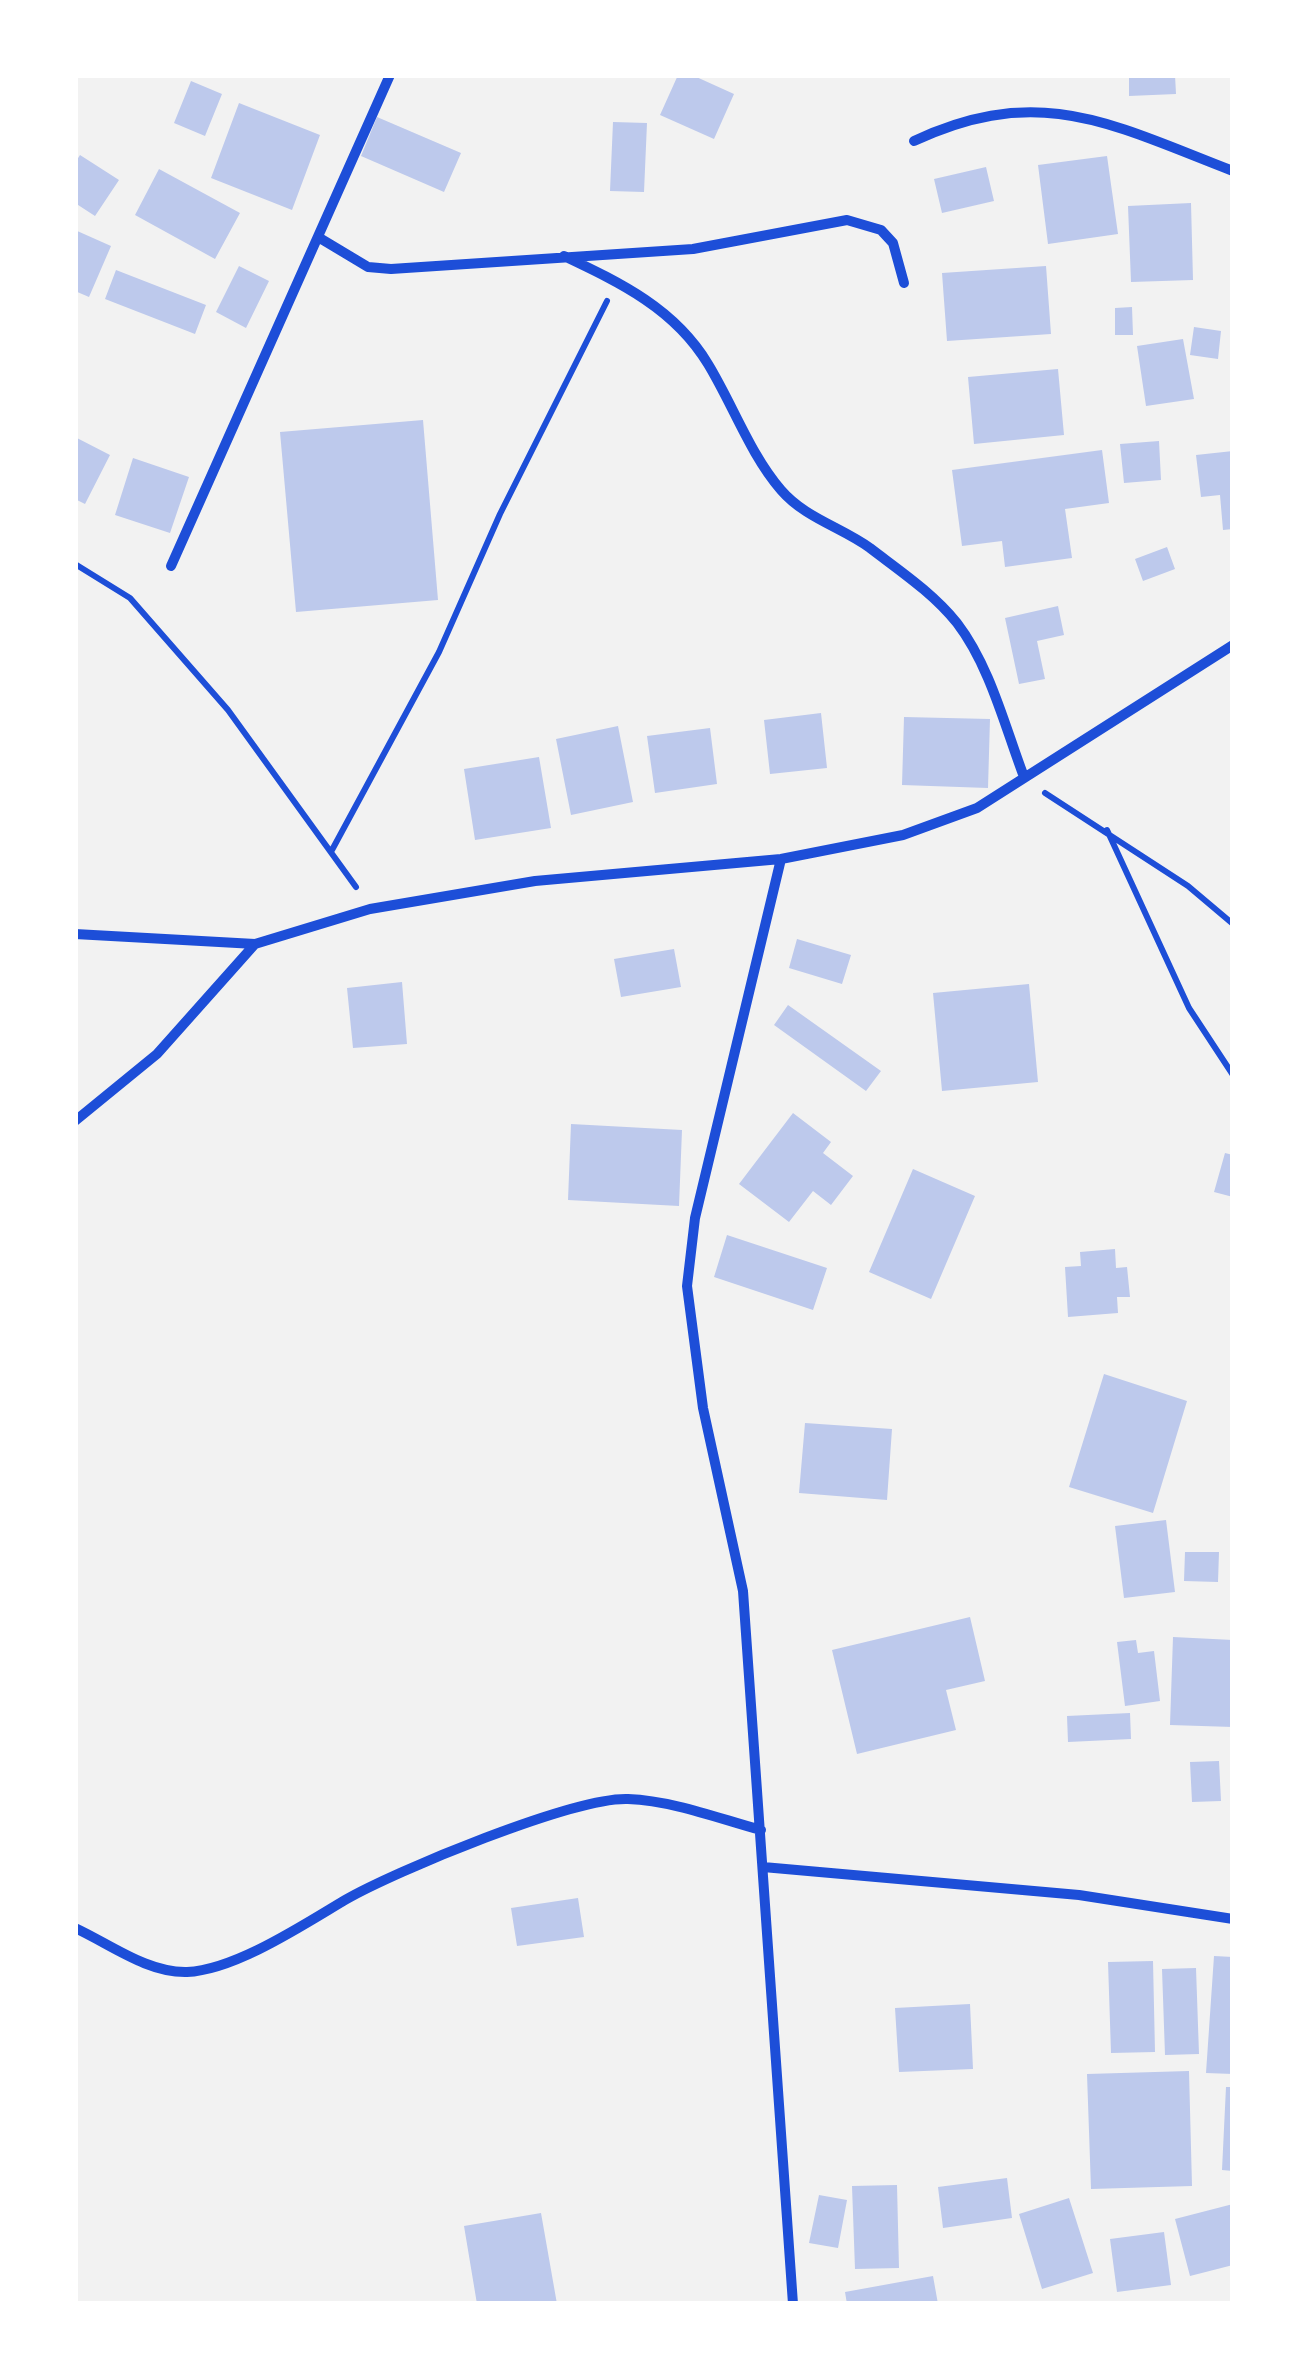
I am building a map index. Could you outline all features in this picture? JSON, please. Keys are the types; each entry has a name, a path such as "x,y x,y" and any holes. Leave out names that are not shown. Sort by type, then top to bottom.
{"street":[{"path":"172,566 390,75"},
{"path":"914,141 958,120 1010,110 1074,114 1233,171"},
{"path":"318,237 368,267 693,250 847,220 881,230 893,244 904,283"},
{"path":"564,256 617,281 668,314 706,362 762,462 794,505 866,545 933,598 959,626 992,690 1024,777"},
{"path":"75,934 255,944 370,909 536,881 782,859 902,836 977,808 1233,645"},
{"path":"782,859 695,1218 687,1286 704,1408 743,1591 793,2304"},
{"path":"75,1121 157,1054 255,944"},
{"path":"75,1928 145,1964 188,1972 262,1949 378,1881 585,1804 625,1799 666,1803 761,1830"},
{"path":"763,1867 1079,1895 1233,1919"}],"path":[{"path":"332,850 439,652 500,514 617,281"},
{"path":"75,564 130,598 228,710 332,850 370,909"},
{"path":"1024,777 1188,886 1233,924"},
{"path":"1107,830 1189,1008 1233,1075"}],"building":[{"path":"678,75 692,75 734,94 714,139 660,115"},
{"path":"1129,75 1175,75 1176,94 1129,96"},
{"path":"191,81 222,94 205,136 174,123"},
{"path":"239,103 320,135 292,210 211,178"},
{"path":"377,117 461,153 444,192 361,156"},
{"path":"613,122 647,123 644,192 610,191"},
{"path":"80,155 119,180 95,216 75,203 75,163"},
{"path":"1107,156 1118,234 1048,244 1038,165"},
{"path":"986,167 994,201 942,213 934,179"},
{"path":"159,169 240,213 215,259 135,215"},
{"path":"1191,203 1193,280 1131,282 1128,206"},
{"path":"75,230 111,246 89,297 75,291"},
{"path":"239,266 269,281 246,328 216,312"},
{"path":"1046,266 1051,334 947,341 942,273"},
{"path":"116,270 206,305 195,334 105,299"},
{"path":"1132,307 1133,335 1115,335 1115,308"},
{"path":"1194,327 1221,331 1218,359 1190,355"},
{"path":"1183,339 1194,399 1146,406 1137,346"},
{"path":"1058,369 1064,435 974,444 968,377"},
{"path":"423,420 438,600 296,612 280,432"},
{"path":"75,437 110,455 85,504 75,499"},
{"path":"1159,441 1161,480 1124,483 1120,444"},
{"path":"1102,450 1109,503 1065,509 1072,558 1005,567 1002,541 962,546 952,470"},
{"path":"1233,451 1233,529 1223,530 1220,495 1201,497 1196,455"},
{"path":"133,458 189,477 170,533 115,515"},
{"path":"1167,547 1175,569 1143,581 1135,559"},
{"path":"1058,606 1064,635 1037,641 1045,679 1019,684 1005,618"},
{"path":"821,713 827,768 770,774 764,720"},
{"path":"904,717 990,719 988,788 902,785"},
{"path":"618,726 633,802 571,815 556,739"},
{"path":"710,728 717,784 655,793 647,736"},
{"path":"539,757 551,828 475,840 464,769"},
{"path":"797,939 851,955 842,984 789,968"},
{"path":"674,949 681,987 621,997 614,959"},
{"path":"402,982 407,1044 353,1048 347,988"},
{"path":"1029,984 1038,1082 942,1091 933,993"},
{"path":"788,1005 881,1071 866,1091 774,1025"},
{"path":"793,1113 831,1142 823,1153 853,1176 831,1205 813,1191 789,1222 739,1184"},
{"path":"571,1124 682,1130 679,1206 568,1200"},
{"path":"1225,1153 1233,1155 1233,1197 1214,1192"},
{"path":"913,1169 975,1196 931,1299 869,1272"},
{"path":"727,1235 827,1268 813,1310 714,1277"},
{"path":"1115,1249 1116,1268 1127,1267 1130,1297 1117,1297 1118,1313 1068,1317 1065,1267 1081,1266 1080,1252"},
{"path":"1104,1374 1187,1401 1153,1513 1069,1487"},
{"path":"805,1423 892,1429 887,1500 799,1493"},
{"path":"1166,1520 1175,1592 1124,1598 1115,1526"},
{"path":"1185,1552 1219,1552 1218,1582 1184,1581"},
{"path":"970,1617 985,1681 946,1690 956,1730 857,1754 832,1650"},
{"path":"1173,1637 1233,1640 1233,1727 1170,1725"},
{"path":"1136,1640 1138,1653 1154,1651 1160,1701 1125,1706 1117,1642"},
{"path":"1130,1713 1131,1739 1068,1742 1067,1716"},
{"path":"1219,1761 1221,1801 1192,1802 1190,1762"},
{"path":"578,1898 584,1937 517,1946 511,1908"},
{"path":"1214,1956 1233,1957 1233,2074 1206,2073"},
{"path":"1153,1961 1155,2052 1111,2053 1108,1962"},
{"path":"1196,1968 1199,2054 1165,2055 1162,1969"},
{"path":"970,2004 973,2069 899,2072 895,2008"},
{"path":"1189,2071 1192,2186 1091,2189 1087,2074"},
{"path":"1226,2087 1233,2087 1233,2171 1222,2170"},
{"path":"1007,2178 1012,2218 943,2228 938,2187"},
{"path":"897,2185 899,2268 855,2269 852,2186"},
{"path":"819,2195 847,2200 838,2248 809,2243"},
{"path":"1069,2198 1093,2273 1042,2289 1019,2214"},
{"path":"1233,2204 1233,2265 1190,2276 1175,2219"},
{"path":"541,2213 557,2304 477,2304 464,2226"},
{"path":"1164,2232 1171,2285 1117,2292 1110,2239"},
{"path":"933,2276 938,2304 847,2304 845,2292"}]}
